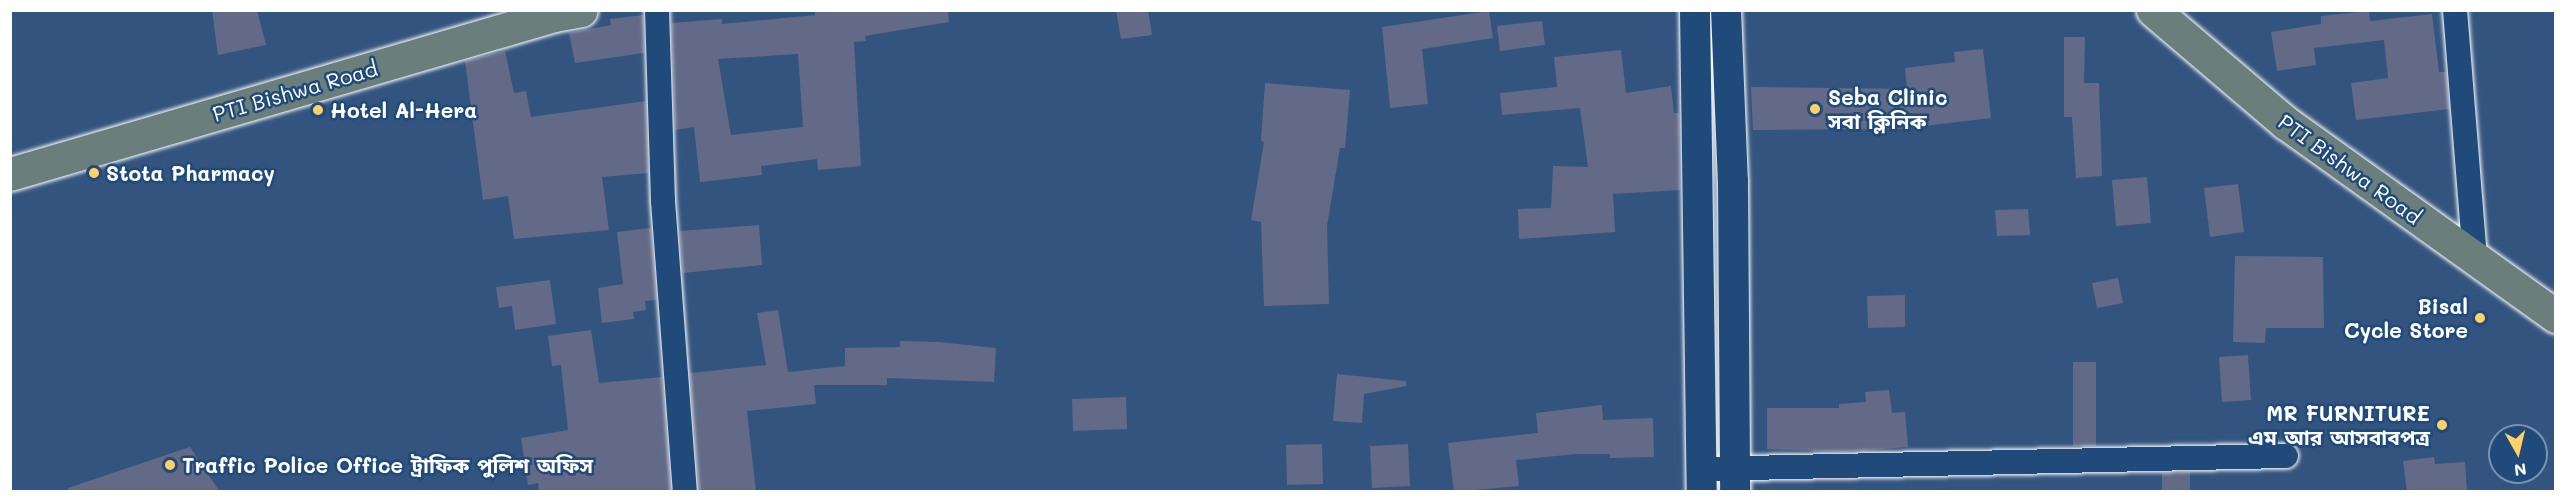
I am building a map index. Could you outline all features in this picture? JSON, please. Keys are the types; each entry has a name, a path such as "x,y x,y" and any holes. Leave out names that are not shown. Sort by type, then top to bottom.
{"highway":[{"name":"PTI Bishwa Road","path":"10,174 554,15 581,10"},
{"name":"PTI Bishwa Road","path":"2153,10 2286,123 2475,261 2556,316"}],"street":[{"path":"657,10 664,212 685,492"},
{"path":"1695,10 1702,480 2286,456"},
{"path":"1726,10 1733,236 1734,479"},
{"path":"2455,10 2475,261"},
{"path":"1699,238 1733,236"}],"building":[{"path":"212,10 257,10 266,45 218,55"},
{"path":"815,10 948,10 949,22 865,36 866,41 854,42 861,166 818,170 817,159 761,166 762,175 700,182 694,127 675,130 672,23 722,19 722,24 815,15","holes":["798,54 803,127 731,135 718,59"]},
{"path":"1116,10 1148,10 1152,35 1121,39"},
{"path":"1489,11 1493,38 1422,49 1428,104 1390,108 1382,27"},
{"path":"2369,11 2370,21 2432,14 2439,72 2446,72 2449,109 2356,120 2351,83 2388,78 2384,40 2314,48 2316,65 2277,71 2271,32 2321,24 2321,16"},
{"path":"643,15 644,53 575,63 569,33 611,25 610,19"},
{"path":"1542,21 1545,45 1500,51 1497,26"},
{"path":"2064,37 2085,37 2084,83 2099,83 2102,176 2076,178 2072,117 2064,117"},
{"path":"1983,49 1991,118 1899,129 1753,130 1751,87 1907,89 1905,68 1955,62 1954,52"},
{"path":"1621,50 1626,93 1671,86 1674,113 1679,113 1680,190 1613,194 1615,232 1519,239 1518,209 1551,208 1553,166 1588,167 1580,108 1502,115 1500,93 1557,87 1554,57"},
{"path":"505,51 514,93 526,91 531,117 646,101 648,173 602,177 609,230 514,239 508,196 483,200 465,61"},
{"path":"1265,83 1350,90 1345,148 1340,148 1327,226 1329,304 1264,306 1261,222 1251,220 1264,142 1261,141"},
{"path":"2147,177 2151,223 2116,226 2112,180"},
{"path":"2238,184 2244,232 2210,237 2204,188"},
{"path":"2028,209 2030,235 1997,236 1995,210"},
{"path":"759,225 762,265 683,273 680,231"},
{"path":"651,228 656,300 645,301 646,310 633,312 634,319 602,323 598,288 623,284 617,232"},
{"path":"2235,256 2323,257 2324,328 2266,328 2265,343 2233,342"},
{"path":"2118,278 2123,303 2097,308 2092,283"},
{"path":"550,280 556,324 515,330 512,306 499,308 496,287"},
{"path":"1905,295 1905,327 1868,328 1867,296"},
{"path":"778,310 788,372 845,366 845,348 900,347 900,341 938,342 996,348 994,382 887,378 887,385 814,385 816,404 747,411 756,492 699,492 690,373 766,365 757,313"},
{"path":"591,330 599,383 662,377 671,492 539,492 538,483 528,485 521,438 568,430 561,365 552,366 548,336"},
{"path":"2248,355 2251,400 2222,402 2219,357"},
{"path":"2073,362 2096,362 2096,446 2073,446"},
{"path":"1337,374 1406,381 1406,386 1364,394 1362,423 1333,421"},
{"path":"1889,390 1892,413 1905,412 1908,447 1843,452 1767,449 1767,408 1839,408 1839,404 1866,402 1865,392"},
{"path":"1126,397 1127,429 1073,431 1072,399"},
{"path":"1602,405 1603,420 1653,418 1654,457 1610,458 1610,454 1576,454 1516,460 1519,486 1454,492 1448,443 1538,433 1536,413"},
{"path":"1322,444 1323,484 1287,485 1286,445"},
{"path":"1408,444 1410,486 1372,488 1370,446"},
{"name":"Traffic Police Office ট্রাফিক পুলিশ অফিস","path":"190,447 220,492 69,492 68,488"},
{"path":"2434,457 2435,464 2465,462 2467,492 2407,492 2403,461"},
{"path":"2190,472 2190,492 2162,492 2162,473"}],"place":[{"name":"Seba Clinic সবা ক্লিনিক","path":"1815,109"},
{"name":"Hotel Al-Hera","path":"318,110"},
{"name":"Stota Pharmacy","path":"94,173"},
{"name":"Bisal Cycle Store","path":"2480,318"},
{"name":"MR FURNITURE এম আর আসবাবপত্র","path":"2442,425"},
{"name":"Traffic Police Office ট্রাফিক পুলিশ অফিস","path":"170,465"}]}
